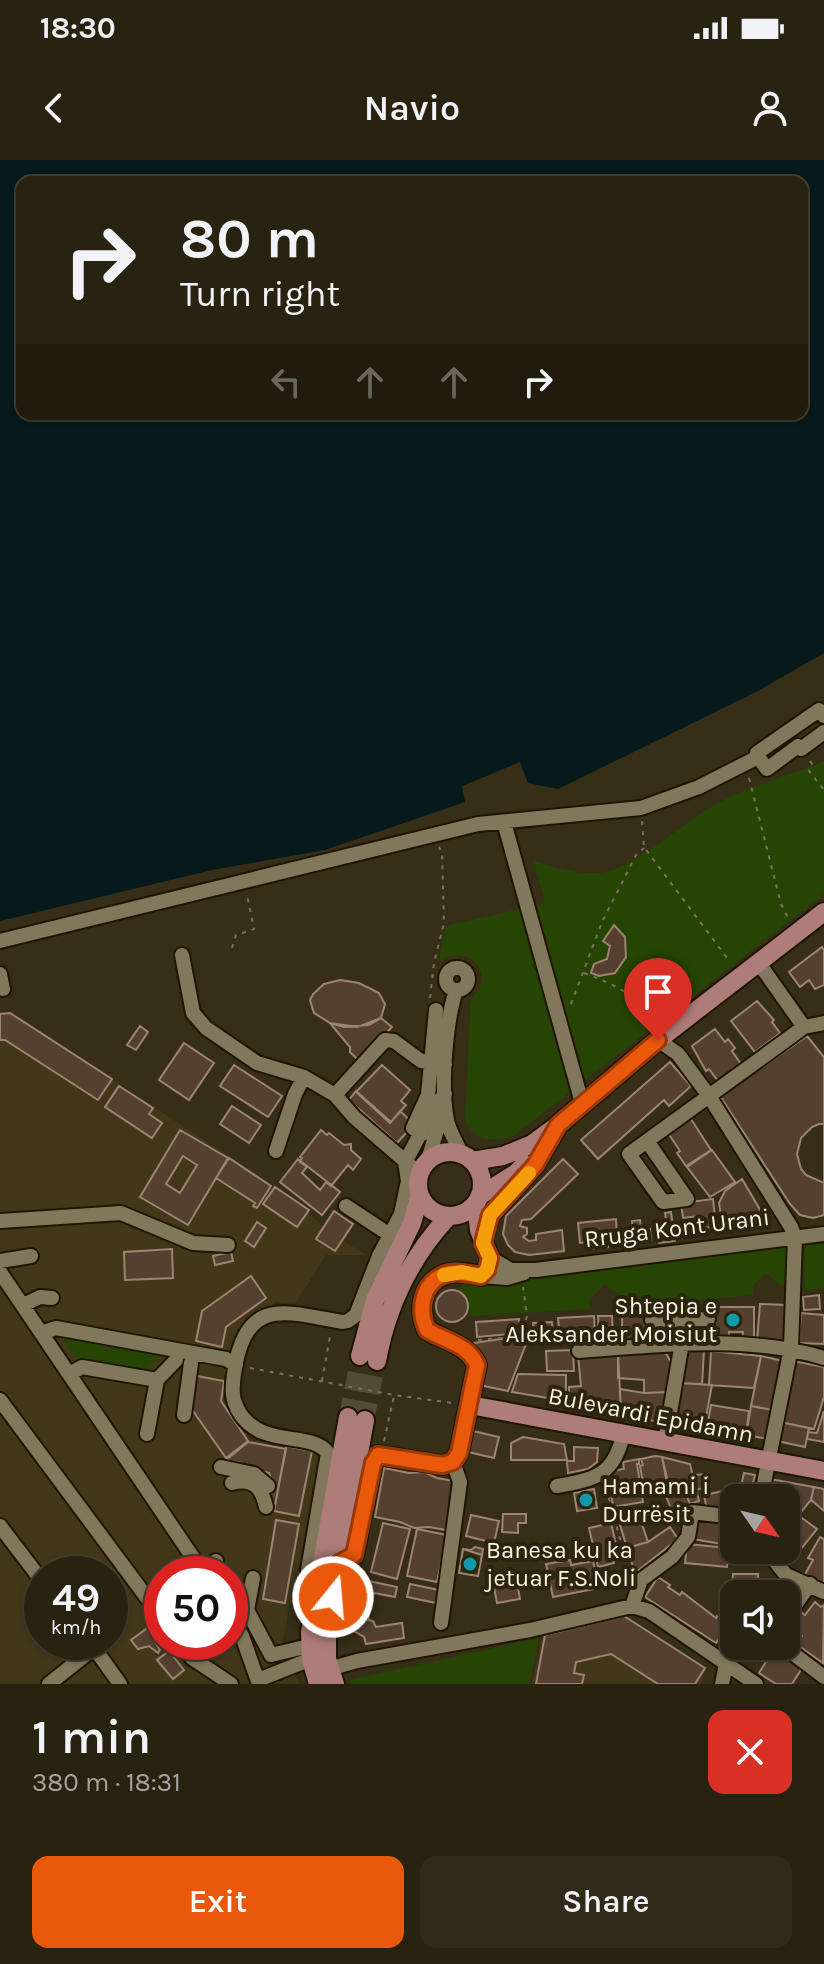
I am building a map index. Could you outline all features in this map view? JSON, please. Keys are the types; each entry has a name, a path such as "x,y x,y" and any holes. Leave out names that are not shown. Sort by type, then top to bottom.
{"main road":[{"path":"420,1195 430,1210 448,1217 463,1214 516,1173 558,1125 662,1036 824,912"},
{"path":"448,1217 429,1237 410,1267 368,1358 375,1300 412,1223 420,1195 417,1166 439,1154 495,1158 532,1144 558,1125"},
{"path":"481,1276 487,1270 490,1215 535,1165 558,1125"},
{"path":"467,1157 482,1176 476,1220 486,1250"},
{"name":"Rruga Kont Urani","path":"470,1353 457,1343 427,1330 421,1318 422,1302 429,1287 443,1275 462,1272 481,1276"},
{"path":"339,1563 354,1555 373,1463 378,1455 442,1465 453,1462 459,1453 478,1373 470,1353"},
{"name":"Bulevardi Epidamn","path":"470,1405 824,1471"},
{"path":"356,1418 339,1563 327,1634 328,1679 310,1653 315,1598 356,1418"}],"street":[{"path":"0,941 478,824 641,808 699,787 752,760 757,753 819,710 824,717"},
{"path":"752,760 767,769 824,732"},
{"path":"504,822 582,1103"},
{"path":"182,955 193,1013 206,1028 257,1063 304,1077 335,1095 346,1110 417,1166"},
{"path":"758,962 804,1027"},
{"path":"422,1134 413,1128 438,1064 456,990"},
{"path":"436,1010 438,1064 450,1131 467,1157"},
{"path":"647,1141 804,1027 824,1023"},
{"path":"662,1036 709,1096 795,1238 791,1348 764,1484"},
{"path":"335,1095 385,1040 394,1041 421,1061 438,1064"},
{"path":"276,1151 295,1094 304,1077"},
{"path":"417,1166 422,1134 436,1103 445,1099"},
{"path":"315,1598 308,1570 328,1453 322,1446 262,1433 242,1417 231,1395 239,1345 244,1335 265,1316 273,1313 288,1312 343,1322 352,1319 359,1310 374,1268 401,1214 408,1181 445,1099"},
{"path":"346,1206 390,1235"},
{"path":"0,1221 121,1213 193,1243 228,1245"},
{"name":"Rruga Kont Urani","path":"481,1276 507,1278 529,1272 824,1234"},
{"name":"Rruga Kont Urani","path":"486,1250 511,1270 529,1272"},
{"path":"0,1261 31,1256"},
{"path":"0,1272 192,1556"},
{"path":"23,1305 40,1297 52,1298"},
{"path":"665,1442 686,1319"},
{"path":"652,1320 708,1319"},
{"path":"41,1333 56,1328 226,1359 236,1365"},
{"path":"579,1351 680,1343 791,1348 824,1358"},
{"path":"164,1348 184,1362 225,1368 236,1365"},
{"path":"69,1374 82,1367 111,1376 157,1380 184,1362"},
{"path":"184,1362 184,1415"},
{"path":"147,1434 157,1380"},
{"path":"0,1400 144,1594"},
{"path":"557,1486 590,1480 602,1471 620,1453 623,1434"},
{"path":"441,1623 460,1482 453,1462"},
{"path":"221,1467 254,1474 268,1486"},
{"path":"232,1483 237,1480 257,1485 262,1490 266,1507"},
{"path":"632,1606 641,1580 681,1548 688,1537 692,1512 720,1515"},
{"path":"0,1526 24,1557"},
{"path":"777,1564 786,1575 824,1592"},
{"path":"248,1605 253,1578"},
{"path":"800,1598 810,1584"},
{"path":"328,1679 357,1661 530,1630 632,1606 649,1611 756,1684"},
{"path":"248,1612 271,1655 310,1653"},
{"path":"248,1652 259,1682 310,1653"},
{"path":"800,1659 824,1677"},
{"path":"54,1683 77,1660"},
{"path":"103,1660 120,1684"},
{"path":"195,1660 231,1684"},
{"path":"722,1684 726,1664"}],"path":[{"path":"752,760 781,904 795,933"},
{"path":"641,808 644,847 740,976"},
{"path":"434,835 442,853 444,923 430,997 436,1010"},
{"path":"558,1010 570,1007 602,922 636,855 644,847"},
{"path":"232,948 236,935 254,929 244,881"},
{"path":"583,973 612,983 644,1005 662,1036"},
{"path":"470,1353 472,1341 521,1336 527,1316 529,1272"},
{"path":"321,1382 331,1332"},
{"path":"236,1365 394,1395 470,1405"},
{"path":"383,1447 394,1395"},
{"path":"602,1471 628,1569 637,1588"}],"shaded area":[{"path":"0,160 824,160 824,653 756,692 558,789 528,783 520,762 462,786 465,802 325,850 212,870 0,921"},
{"path":"10,1012 286,1194 332,1234 366,1255 326,1255 295,1304 276,1302 237,1330 224,1400 251,1440 332,1453 305,1598 291,1597 282,1646 300,1684 0,1684 0,1013"},
{"path":"624,1616 705,1668 702,1684 532,1684 542,1636"}],"green space":[{"path":"824,761 824,894 512,1137 484,1139 474,1133 465,1120 470,1008 482,978 477,964 466,956 451,956 438,962 446,926 545,903 534,861 583,873 614,870 716,804"},
{"path":"789,1243 786,1283 781,1286 766,1273 753,1285 753,1295 624,1307 623,1298 605,1284 589,1300 589,1309 474,1316 469,1313 469,1298 459,1289 461,1285"},
{"path":"824,1243 824,1288 804,1290 805,1246"},
{"path":"60,1335 160,1355 146,1370 74,1357"},
{"path":"539,1638 529,1684 351,1684 349,1680"}],"building":[{"path":"614,925 625,937 626,957 615,973 599,976 591,973 594,964 607,959 610,946 603,941"},
{"path":"822,947 824,985 815,989 809,980 800,987 789,972"},
{"path":"340,980 359,983 379,993 385,1004 381,1018 369,1025 344,1027 314,1013 310,1000 313,994 324,984"},
{"path":"757,1001 774,1020 772,1022 780,1033 755,1052 731,1021"},
{"path":"10,1013 112,1079 98,1100 5,1040 0,1040 0,1014"},
{"path":"381,1018 392,1027 360,1062 330,1023 358,1027"},
{"path":"140,1026 148,1032 136,1050 127,1045"},
{"path":"715,1029 725,1042 728,1039 735,1048 732,1051 741,1064 718,1081 709,1069 706,1071 692,1046"},
{"path":"807,1036 824,1057 824,1215 813,1218 800,1215 790,1204 720,1096"},
{"path":"184,1043 214,1063 189,1100 159,1080"},
{"path":"670,1062 691,1086 669,1106 664,1100 598,1159 581,1140"},
{"path":"234,1065 282,1096 268,1117 220,1086"},
{"path":"382,1065 410,1090 401,1101 406,1105 390,1123 356,1092"},
{"path":"119,1086 153,1108 149,1114 162,1123 152,1138 105,1107"},
{"path":"356,1091 391,1122 400,1111 414,1124 397,1143 349,1100"},
{"path":"232,1106 261,1125 249,1143 220,1124"},
{"path":"689,1116 711,1150 686,1166 668,1133"},
{"path":"819,1124 824,1124 824,1183 806,1175 797,1154 801,1138"},
{"path":"180,1130 228,1158 188,1225 140,1197","holes":["183,1156 197,1165 180,1193 166,1184"]},
{"path":"321,1130 344,1145 351,1144 351,1150 361,1159 353,1170 348,1165 331,1186 326,1182 320,1190 302,1173 307,1167 300,1162 300,1157"},
{"path":"712,1150 735,1182 710,1197 687,1167"},
{"path":"229,1158 271,1186 257,1208 253,1206 255,1203 216,1178"},
{"path":"298,1159 340,1192 322,1215 280,1182"},
{"path":"563,1159 578,1174 531,1219 522,1220 520,1226 527,1228 527,1234 523,1237 529,1241 536,1240 536,1234 562,1230 564,1251 529,1255 515,1252 503,1234 506,1216"},
{"path":"742,1179 762,1213 753,1223 723,1229 719,1203 725,1191"},
{"path":"275,1187 309,1210 297,1227 263,1204"},
{"path":"713,1199 716,1227 700,1228 699,1216 683,1218 681,1203"},
{"path":"334,1211 353,1224 335,1251 316,1239"},
{"path":"671,1212 675,1241 659,1243 657,1228 667,1227 665,1213"},
{"path":"616,1219 617,1238 607,1239 608,1247 591,1249 590,1242 580,1243 578,1223"},
{"path":"640,1220 641,1230 650,1229 651,1240 634,1242 632,1221"},
{"path":"257,1222 266,1228 254,1247 245,1241"},
{"path":"172,1249 173,1278 125,1280 124,1252"},
{"path":"231,1252 233,1261 215,1265 213,1256"},
{"path":"251,1276 266,1298 226,1327 222,1347 196,1341 202,1311"},
{"path":"452,1290 463,1295 468,1306 463,1317 452,1322 441,1317 436,1306 441,1295"},
{"path":"819,1295 820,1309 804,1310 803,1297"},
{"path":"760,1304 788,1305 785,1344 757,1341"},
{"name":"Shtepia e Aleksander Moisiut","path":"712,1307 754,1307 754,1341 742,1341 743,1332 729,1332 729,1341 711,1341"},
{"path":"622,1313 645,1313 645,1339 622,1339"},
{"path":"801,1313 824,1315 824,1344 799,1343"},
{"path":"594,1316 595,1336 560,1339 558,1318"},
{"path":"598,1316 612,1316 613,1336 599,1337"},
{"path":"519,1319 520,1333 477,1337 476,1322"},
{"path":"552,1322 553,1338 535,1340 533,1323"},
{"path":"507,1338 526,1344 508,1391 479,1385 484,1367 474,1343"},
{"path":"573,1350 574,1371 547,1371 546,1351"},
{"path":"664,1350 672,1364 668,1392 644,1393 644,1380 618,1378 618,1352"},
{"path":"683,1350 704,1351 702,1384 679,1383"},
{"path":"711,1351 761,1356 754,1388 709,1385"},
{"path":"618,1352 621,1414 569,1402 569,1387 581,1386 578,1355"},
{"path":"761,1356 783,1361 773,1410 751,1406"},
{"path":"793,1361 824,1367 824,1397 814,1429 780,1422"},
{"path":"518,1374 566,1375 566,1401 512,1392"},
{"path":"197,1376 224,1381 221,1401 248,1441 226,1458 191,1408"},
{"path":"679,1383 712,1385 704,1428 673,1423"},
{"path":"620,1389 644,1393 668,1392 664,1423 621,1414"},
{"path":"711,1405 749,1411 746,1435 707,1428"},
{"path":"751,1406 773,1410 768,1439 746,1435"},
{"path":"824,1411 824,1442 807,1439 808,1432 817,1433"},
{"path":"780,1422 809,1428 805,1447 777,1441"},
{"path":"473,1431 499,1437 494,1458 468,1452"},
{"path":"523,1437 564,1444 567,1460 511,1460 511,1443"},
{"path":"248,1442 286,1449 275,1505 269,1500 272,1481 269,1473 247,1469 242,1463 226,1460"},
{"path":"286,1446 312,1451 299,1516 274,1511"},
{"path":"574,1447 598,1448 597,1462 588,1469 568,1473 567,1461 574,1461"},
{"path":"662,1457 668,1488 645,1495 641,1459"},
{"path":"662,1457 690,1464 699,1501 690,1504 684,1489 671,1494"},
{"path":"639,1459 637,1464 643,1502 613,1507 608,1471 624,1469 623,1462"},
{"path":"384,1468 409,1473 424,1472 460,1482 451,1531 414,1528 375,1517"},
{"path":"744,1473 755,1475 753,1484 741,1484"},
{"path":"707,1474 710,1486 696,1490 695,1475"},
{"path":"770,1479 798,1484 769,1484"},
{"path":"800,1484 814,1487 811,1500 800,1513"},
{"path":"814,1487 824,1489 824,1511 811,1500"},
{"name":"Hamami i Durrësit","path":"594,1489 597,1508 577,1511 574,1493"},
{"path":"684,1489 690,1504 672,1511 666,1496"},
{"path":"720,1492 720,1508 707,1510 704,1495"},
{"path":"637,1509 648,1542 627,1548 617,1515"},
{"path":"503,1514 526,1514 526,1523 518,1523 518,1533 502,1532"},
{"path":"471,1515 499,1521 494,1543 466,1536"},
{"path":"696,1518 720,1522 720,1544 692,1539"},
{"path":"802,1518 817,1529 800,1550"},
{"path":"276,1520 299,1524 285,1603 263,1599"},
{"path":"383,1523 410,1529 397,1579 371,1572"},
{"path":"611,1523 619,1557 613,1558 614,1563 598,1567 589,1528"},
{"path":"670,1527 678,1539 635,1573 627,1548 648,1542"},
{"path":"417,1529 447,1535 437,1582 407,1576"},
{"path":"820,1537 824,1539 824,1587 804,1576 813,1560 808,1558"},
{"path":"687,1544 720,1547 720,1564 727,1564 727,1567 685,1563"},
{"name":"Banesa ku ka jetuar F.S.Noli","path":"463,1549 483,1549 478,1576 459,1573"},
{"name":"Banesa ku ka jetuar F.S.Noli","path":"463,1549 482,1555 478,1576 459,1573"},
{"path":"570,1560 571,1565 593,1561 599,1588 553,1597 546,1564"},
{"path":"515,1572 520,1599 497,1603 492,1576"},
{"path":"733,1574 758,1574 758,1579 765,1579 765,1580 733,1580"},
{"path":"658,1577 680,1595 682,1592 720,1618 720,1637 716,1643 645,1597"},
{"path":"364,1580 397,1587 395,1597 374,1593 368,1620 373,1621 376,1627 402,1623 404,1638 366,1644 364,1637 354,1631"},
{"path":"410,1584 439,1590 436,1603 407,1597"},
{"path":"815,1602 821,1607 824,1605 823,1663 800,1647 800,1611 805,1615"},
{"path":"624,1616 705,1668 695,1684 658,1684 611,1654 576,1662 574,1673 584,1675 582,1684 536,1684 545,1635"},
{"path":"144,1631 144,1647 138,1649 131,1640"},
{"path":"157,1660 176,1660 184,1670 173,1679"},
{"path":"767,1660 796,1660 804,1665 792,1684 776,1684 759,1673"}],"tunnel":[{"path":"348,1417 360,1356"},
{"path":"365,1420 377,1361"}],"slow traffic":[{"path":"444,1275 462,1272 481,1276 487,1270 491,1263 483,1243 490,1215 529,1173"}],"place":[{"name":"Shtepia e Aleksander Moisiut","path":"733,1320"},
{"name":"Hamami i Durrësit","path":"586,1500"},
{"name":"Banesa ku ka jetuar F.S.Noli","path":"470,1564"}],"route":[{"path":"333,1597 339,1563 354,1555 373,1463 378,1455 442,1465 453,1462 459,1453 478,1373 477,1365 470,1353 457,1343 439,1338 427,1330 421,1318 422,1302 429,1287 443,1275 462,1272 481,1276 487,1270 491,1263 483,1243 486,1226 495,1208 535,1165 558,1125 658,1040"}]}
